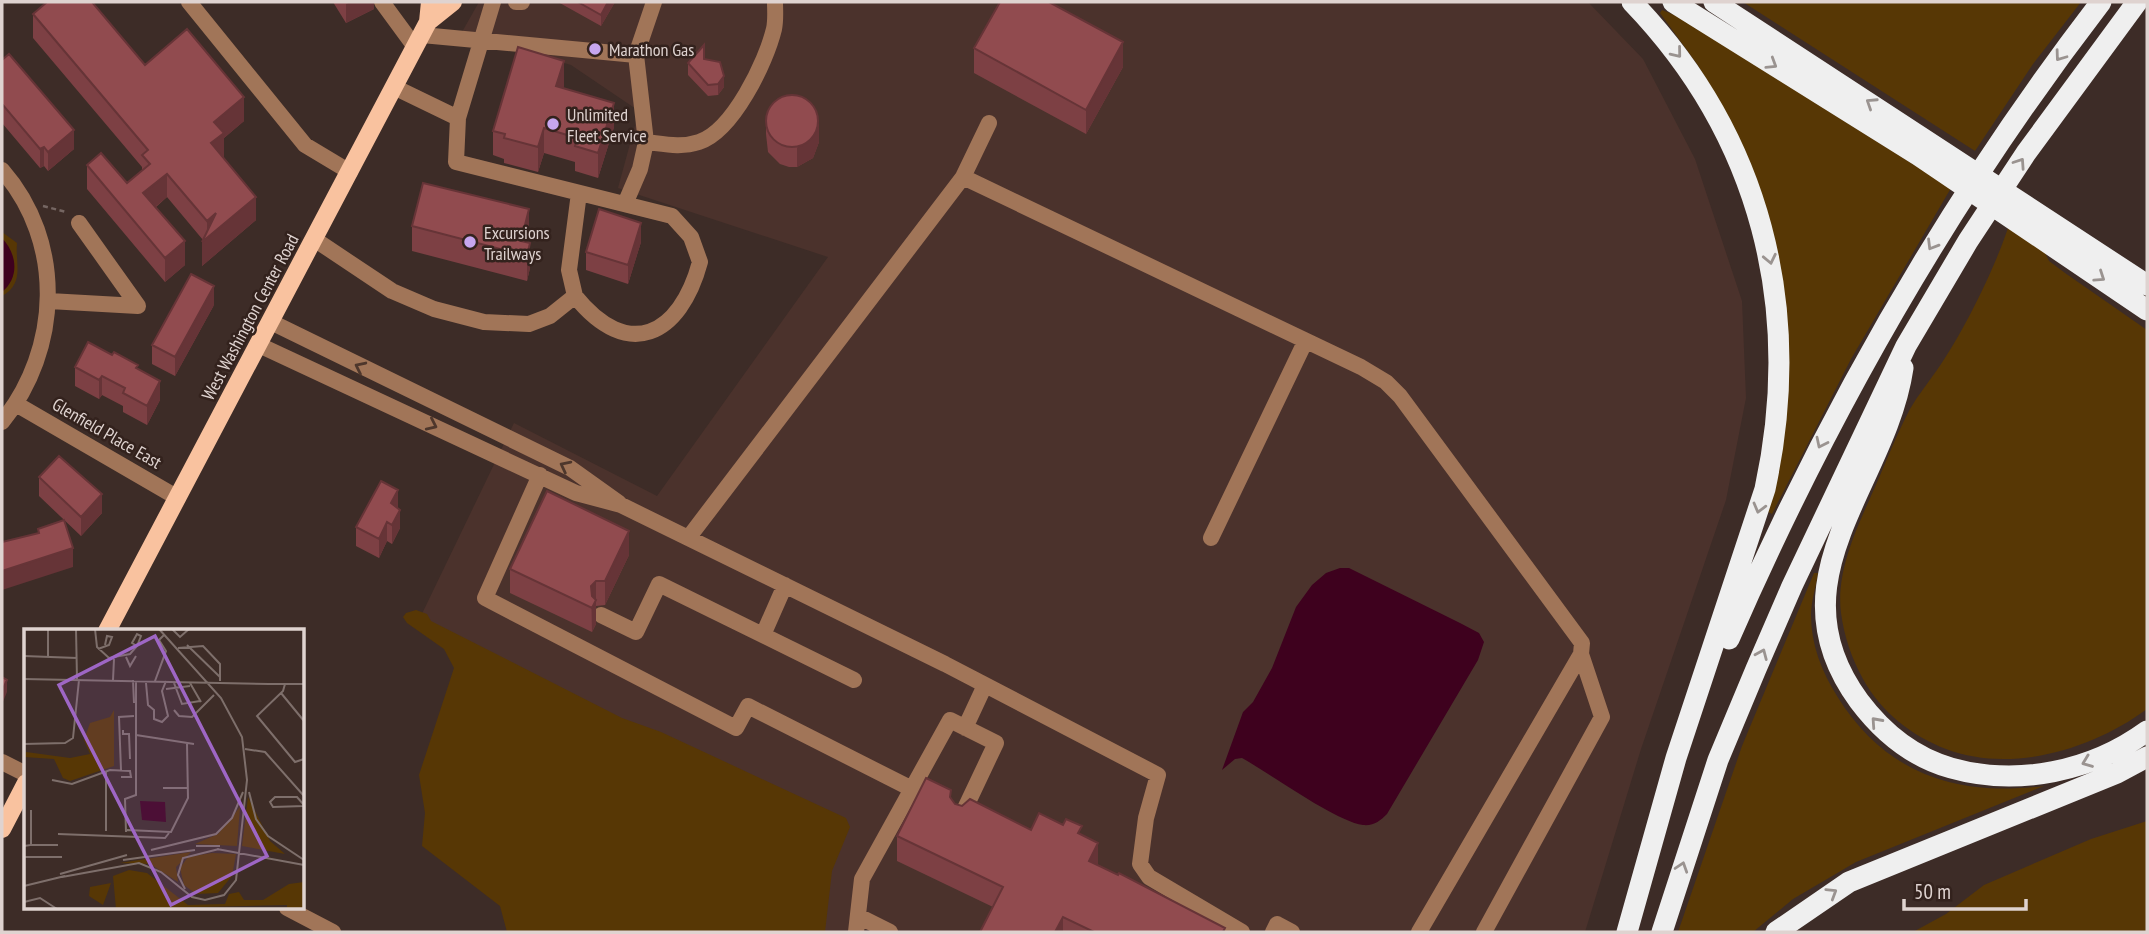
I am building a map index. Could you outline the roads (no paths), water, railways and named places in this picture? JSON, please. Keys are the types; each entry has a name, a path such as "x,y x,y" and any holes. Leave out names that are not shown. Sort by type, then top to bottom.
{"highway":[{"path":"1628,932 1694,700 1765,489 1775,436 1780,357 1772,272 1763,228 1739,160 1720,118 1691,71 1632,2"},
{"path":"1673,2 1923,147"},
{"path":"1714,2 2057,236 2147,285"},
{"path":"1657,833 1723,654 1758,574 1833,419 1940,232 2005,134 2101,2"},
{"path":"1662,932 1718,760 1750,682 1792,586 1906,345 1968,241 2026,153 2137,2"},
{"path":"2057,236 2147,310"},
{"path":"1906,345 1898,400 1832,554 1828,579 1827,629 1846,681 1869,714 1903,746 1940,765 1982,775 2031,775 2076,766 2147,731"},
{"path":"1776,932 1849,882 2117,773 2147,757"}],"main road":[{"name":"West Washington Center Road","path":"108,629 422,35 430,2"},
{"name":"West Washington Center Road","path":"422,35 453,2"},
{"path":"2,830 24,787"}],"street":[{"path":"188,2 305,145 350,172"},
{"path":"382,2 422,35 484,38 636,55"},
{"path":"493,2 458,118 456,162 672,216 691,237 700,262 682,308 665,324 645,334 627,334 590,316 575,296 569,270 579,193"},
{"path":"516,2 522,2"},
{"path":"625,204 640,169 646,142 636,55 654,2"},
{"path":"646,142 682,146 702,141 728,120 737,110 774,28 775,2"},
{"path":"394,87 458,118"},
{"path":"690,537 963,177 989,123"},
{"path":"963,177 1361,367 1386,382 1400,396 1566,618 1582,643 1581,654 1602,716 1484,932"},
{"path":"2,422 31,377 42,342 49,301 43,249 32,216 4,178"},
{"path":"49,301 138,306 79,223"},
{"path":"314,239 392,291 434,309 484,322 529,324 550,316 575,296"},
{"path":"271,322 570,468 621,505 985,685 1158,775 1146,818 1140,864 1149,877 1241,932"},
{"path":"1211,538 1305,342"},
{"path":"259,345 592,499 621,505"},
{"name":"Glenfield Place East","path":"16,404 178,498"},
{"path":"540,475 485,598 736,728 748,706 912,789"},
{"path":"601,615 636,632 659,584 854,680"},
{"path":"763,635 786,585"},
{"path":"1419,932 1581,654"},
{"path":"965,727 985,685"},
{"path":"890,932 857,924 862,879 950,720 996,743 960,820"},
{"path":"2,762 24,781"},
{"path":"289,909 334,932"},
{"path":"1273,932 1277,924 1292,932"}],"place":[{"name":"Marathon Gas","path":"595,49"},
{"name":"Unlimited Fleet Service","path":"553,124"},
{"name":"Excursions Trailways","path":"470,242"}]}
